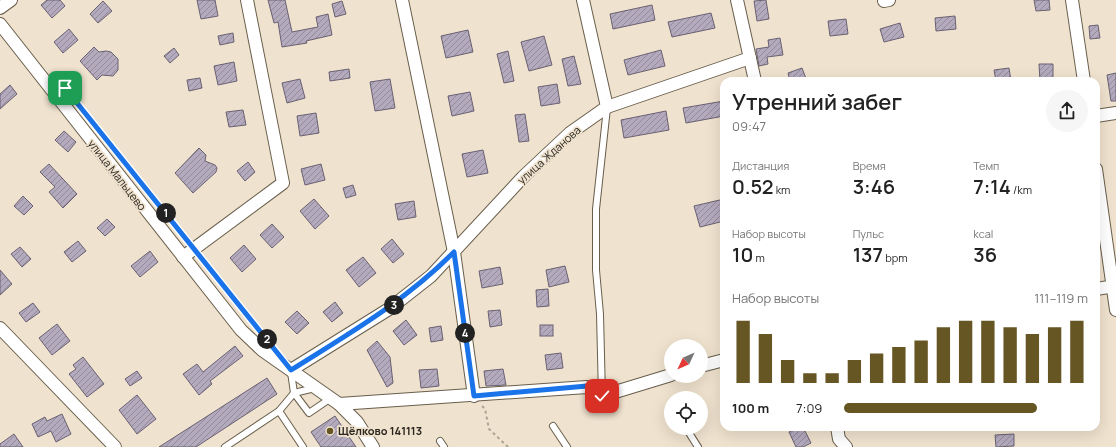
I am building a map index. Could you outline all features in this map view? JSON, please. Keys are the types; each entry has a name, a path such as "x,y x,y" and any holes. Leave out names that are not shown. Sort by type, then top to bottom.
{"street":[{"path":"0,8 11,0"},
{"path":"183,257 283,183 247,0"},
{"path":"402,0 454,252 474,396"},
{"path":"583,0 607,107"},
{"path":"737,0 754,77"},
{"path":"1072,0 1083,77"},
{"name":"улица Мальцево","path":"0,24 241,330 262,350 335,402 357,422 373,447"},
{"name":"улица Жданова","path":"291,370 389,309 430,276 523,177 570,134 607,107 750,58"},
{"path":"1100,115 1116,113"},
{"path":"1100,195 1114,286 1116,310"},
{"path":"1100,288 1114,286"},
{"path":"0,328 115,447"},
{"path":"708,364 720,361"},
{"path":"335,402 474,396 587,386 602,396 664,377"},
{"path":"838,431 839,439 846,447"}],"lane":[{"path":"602,396 600,314 596,270 596,209 607,107"},
{"path":"291,370 294,393 309,413 335,402"},
{"path":"225,447 279,411 294,393 317,388"},
{"path":"279,411 303,447"},
{"path":"553,426 567,447"},
{"path":"690,435 698,447"},
{"path":"440,440 444,447"}],"path":[{"path":"124,162 262,334"},
{"path":"474,396 485,409 489,429 508,447"}],"building":[{"path":"47,0 60,0 65,6 52,18 41,5"},
{"path":"197,0 215,0 218,16 201,19"},
{"path":"268,0 285,0 292,32 318,27 316,17 328,14 332,35 306,41 307,43 282,47 278,22 274,23"},
{"path":"766,0 769,19 757,21 754,1"},
{"path":"1034,0 1049,0 1050,10 1036,11"},
{"path":"103,1 112,11 98,23 90,14"},
{"path":"342,1 346,14 335,17 332,4"},
{"path":"652,5 655,20 613,29 610,14"},
{"path":"711,13 715,28 672,37 668,22"},
{"path":"955,16 956,29 936,31 935,18"},
{"path":"846,19 848,34 830,36 828,21"},
{"path":"900,23 904,37 884,42 880,29"},
{"path":"1098,25 1100,38 1090,39 1089,26"},
{"path":"69,29 78,40 63,53 54,42"},
{"path":"468,30 473,52 446,58 441,36"},
{"path":"233,33 234,42 220,45 218,36"},
{"path":"544,36 552,65 529,71 521,42"},
{"path":"780,38 783,55 767,57 768,64 759,66 756,49 769,47 768,40"},
{"path":"94,47 99,52 111,52 118,59 118,70 113,76 102,75 97,80 80,61"},
{"path":"174,48 179,55 170,63 164,56"},
{"path":"661,50 665,66 628,75 624,60"},
{"path":"508,51 514,81 504,83 497,54"},
{"path":"574,56 581,84 568,86 562,59"},
{"path":"234,62 237,81 218,85 214,66"},
{"path":"1039,64 1053,64 1053,77 1040,77"},
{"path":"802,68 805,77 789,77 788,73"},
{"path":"1009,68 1010,77 995,77 994,70"},
{"path":"349,69 350,78 330,81 329,72"},
{"path":"1116,73 1116,101 1111,101 1107,75"},
{"path":"200,78 202,88 189,91 187,80"},
{"path":"300,79 305,98 287,103 282,83"},
{"path":"390,79 395,108 375,111 370,82"},
{"path":"557,84 560,103 541,106 538,87"},
{"path":"10,85 17,94 0,109 0,94"},
{"path":"470,92 474,111 452,116 448,96"},
{"path":"720,102 720,117 686,123 683,108"},
{"path":"243,110 246,125 229,127 226,112"},
{"path":"666,111 669,130 624,138 621,120"},
{"path":"316,113 319,133 300,136 297,116"},
{"path":"525,114 529,141 519,142 515,115"},
{"path":"64,131 76,142 68,152 55,140"},
{"path":"199,148 206,155 205,161 215,165 217,168 216,172 193,193 175,173"},
{"path":"483,150 488,173 467,177 462,154"},
{"path":"248,162 255,172 245,181 237,171"},
{"path":"49,164 77,194 63,208 49,192 55,187 40,172"},
{"path":"321,164 325,180 305,185 301,169"},
{"path":"353,185 356,195 346,198 343,188"},
{"path":"23,196 33,206 24,215 14,206"},
{"path":"314,199 329,216 315,229 300,211"},
{"path":"720,200 720,222 700,227 694,206"},
{"path":"414,201 416,217 398,220 395,204"},
{"path":"107,219 115,227 105,236 97,228"},
{"path":"272,224 284,237 272,248 260,235"},
{"path":"392,239 404,254 393,263 381,249"},
{"path":"78,241 86,251 72,262 64,252"},
{"path":"244,245 256,259 242,272 230,258"},
{"path":"20,247 31,259 22,267 11,254"},
{"path":"150,251 158,262 140,277 131,266"},
{"path":"363,257 376,273 359,287 346,270"},
{"path":"565,266 569,282 549,287 546,270"},
{"path":"500,267 503,284 482,288 479,271"},
{"path":"0,270 12,284 0,295"},
{"path":"548,289 549,306 537,307 536,290"},
{"path":"335,302 343,313 332,322 323,312"},
{"path":"33,303 40,312 26,322 19,313"},
{"path":"500,310 502,325 490,327 488,311"},
{"path":"297,311 309,323 297,334 285,322"},
{"path":"406,320 417,335 404,345 393,331"},
{"path":"57,324 70,341 52,355 39,338"},
{"path":"540,325 553,325 553,336 540,336"},
{"path":"441,326 443,340 431,342 429,328"},
{"path":"377,341 390,357 393,383 387,387 367,350"},
{"path":"235,346 243,356 210,381 212,384 199,395 183,374 197,364 203,372"},
{"path":"561,353 563,368 547,370 545,355"},
{"path":"83,357 104,384 87,397 69,374 76,369 73,365"},
{"path":"437,369 439,386 421,388 419,370"},
{"path":"503,369 506,385 486,386 484,371"},
{"path":"137,371 142,378 130,386 125,379"},
{"path":"267,378 277,394 196,447 159,447"},
{"path":"137,395 156,419 137,434 119,410"},
{"path":"62,414 71,434 56,442 51,431 38,437 32,424 45,417 47,421"},
{"path":"335,416 356,447 321,447 311,432"},
{"path":"805,431 811,443 803,447 796,447 789,432"},
{"path":"14,434 23,447 0,447 0,444"},
{"path":"1014,434 1014,446 996,447 995,435"}],"place":[{"name":"Щёлково 141113","path":"330,431"}],"route":[{"path":"65,88 291,370 389,309 430,276 454,252 474,396 587,386 602,396"}]}
